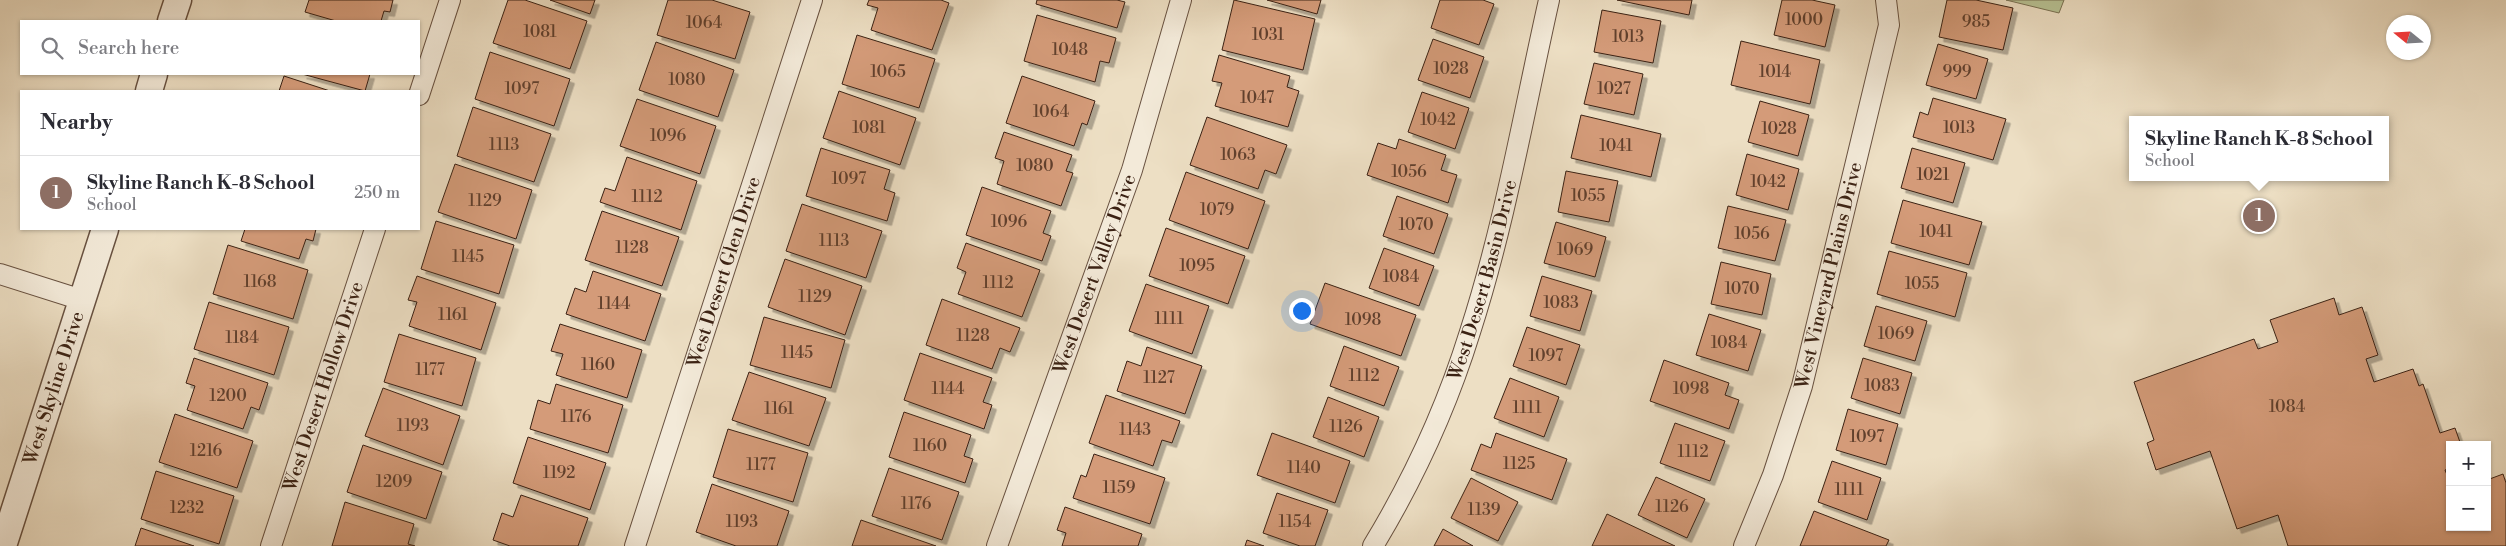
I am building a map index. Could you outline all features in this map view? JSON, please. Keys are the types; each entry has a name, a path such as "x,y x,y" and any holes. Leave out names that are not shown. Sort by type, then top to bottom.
{"street":[{"path":"171,20 178,0"},
{"path":"420,93 450,0"},
{"name":"West Desert Glen Drive","path":"635,546 812,0"},
{"name":"West Desert Valley Drive","path":"997,546 1132,170 1181,0"},
{"name":"West Desert Basin Drive","path":"1374,546 1417,465 1470,334 1489,268 1549,0"},
{"name":"West Vineyard Plains Drive","path":"1744,546 1773,475 1802,386 1889,25 1886,0"},
{"path":"149,90 154,75"},
{"name":"West Skyline Drive","path":"3,546 105,230"},
{"name":"West Desert Hollow Drive","path":"271,546 375,230"},
{"path":"0,274 82,300"}],"green space":[{"path":"2006,0 2064,0 2059,13"}],"building":[{"path":"309,0 393,0 390,12 384,11 381,20 333,20 305,12"},
{"path":"508,0 525,0 587,21 570,69 493,43"},
{"path":"550,0 595,0 590,14"},
{"path":"668,0 712,0 750,12 735,59 657,35"},
{"path":"869,0 941,0 949,3 932,50 871,30 878,8 867,5"},
{"path":"1037,0 1117,0 1125,2 1117,28 1036,4"},
{"path":"1234,0 1315,19 1303,70 1222,50"},
{"path":"1267,0 1321,0 1317,14"},
{"path":"1440,0 1483,0 1494,4 1479,45 1431,28"},
{"path":"1617,0 1692,0 1689,15"},
{"path":"1782,0 1812,0 1835,5 1825,47 1774,35"},
{"path":"1947,0 1976,0 2013,8 2003,50 1939,37"},
{"path":"1602,10 1661,21 1653,63 1594,52"},
{"path":"1037,15 1116,38 1109,63 1100,61 1095,82 1024,61"},
{"path":"857,35 935,59 919,108 842,84"},
{"path":"1433,39 1484,57 1470,98 1418,80"},
{"path":"1741,41 1820,60 1810,104 1731,85"},
{"path":"656,42 734,70 718,117 639,90"},
{"path":"1938,44 1988,59 1976,99 1926,85"},
{"path":"490,52 570,79 554,126 475,99"},
{"path":"1219,55 1290,76 1287,87 1299,91 1288,127 1215,106 1222,83 1212,81"},
{"path":"1594,63 1643,74 1634,115 1584,104"},
{"path":"306,75 370,75 365,90"},
{"path":"284,76 327,90 279,90"},
{"path":"1022,76 1095,101 1087,125 1082,123 1074,146 1006,123"},
{"path":"839,91 916,118 900,165 823,138"},
{"path":"1422,92 1469,108 1455,149 1408,132"},
{"path":"1933,98 2006,119 1993,160 1913,137 1920,112 1928,115"},
{"path":"637,99 716,126 700,174 620,146"},
{"path":"1760,101 1809,115 1798,156 1748,142"},
{"path":"473,107 551,134 534,182 457,156"},
{"path":"1581,115 1661,134 1651,177 1571,158"},
{"path":"1207,117 1287,145 1276,174 1265,170 1258,189 1190,165"},
{"path":"1004,132 1072,155 1066,171 1073,173 1061,206 997,184 1004,161 995,158"},
{"path":"1399,139 1446,155 1441,170 1457,175 1448,203 1367,175 1378,143 1396,149"},
{"path":"821,148 890,170 884,189 895,193 887,221 806,196"},
{"path":"1912,148 1965,163 1953,203 1901,188"},
{"path":"1747,154 1799,169 1788,210 1736,195"},
{"path":"627,157 697,181 681,230 600,202 605,188 615,191"},
{"path":"455,164 532,190 516,239 438,212"},
{"path":"1566,171 1618,181 1609,222 1558,212"},
{"path":"1186,172 1265,201 1248,249 1169,220"},
{"path":"982,187 1051,211 1043,233 1051,236 1042,261 966,235"},
{"path":"1397,196 1448,214 1434,254 1383,236"},
{"path":"1903,200 1982,222 1969,265 1891,243"},
{"path":"802,204 882,231 866,278 786,251"},
{"path":"1728,206 1786,220 1775,261 1718,248"},
{"path":"602,211 679,237 662,286 585,260"},
{"path":"436,221 514,245 499,294 421,269"},
{"path":"1556,222 1606,237 1595,277 1544,263"},
{"path":"1166,228 1245,256 1228,304 1149,276"},
{"path":"245,230 316,230 313,241 306,239 299,259 241,241"},
{"path":"966,243 1040,270 1022,317 958,294 966,272 957,268"},
{"path":"228,245 308,270 293,319 213,294"},
{"path":"1384,248 1434,266 1419,306 1369,288"},
{"path":"1889,251 1967,273 1955,317 1877,294"},
{"path":"785,259 862,286 845,335 768,307"},
{"path":"1721,262 1771,274 1762,315 1711,304"},
{"path":"593,271 661,294 645,341 566,314 575,288 586,292"},
{"path":"417,276 496,303 481,350 409,326 417,302 408,300"},
{"path":"1542,276 1592,291 1580,331 1530,316"},
{"path":"1325,283 1416,315 1401,356 1310,324"},
{"path":"1146,284 1209,306 1192,354 1129,331"},
{"path":"2334,298 2339,315 2362,307 2378,355 2366,359 2374,382 2413,369 2419,386 2423,384 2440,433 2455,428 2460,441 2446,441 2446,531 2491,531 2491,478 2503,474 2506,483 2506,546 2288,546 2278,515 2237,529 2210,451 2156,470 2147,443 2154,440 2134,382 2254,339 2258,349 2278,342 2270,320"},
{"path":"942,299 1020,328 1010,352 1000,348 992,369 926,345"},
{"path":"209,302 289,327 274,375 194,349"},
{"path":"1876,306 1927,321 1915,361 1864,346"},
{"path":"1709,314 1761,330 1748,371 1696,355"},
{"path":"764,317 845,340 831,388 750,365"},
{"path":"560,324 642,350 627,398 556,375 563,354 551,351"},
{"path":"1527,327 1580,345 1566,385 1513,366"},
{"path":"399,334 476,358 462,406 384,382"},
{"path":"1344,346 1399,367 1384,406 1330,386"},
{"path":"1147,347 1202,366 1185,414 1117,391 1127,361 1141,366"},
{"path":"920,353 992,378 983,402 992,405 984,429 904,400"},
{"path":"194,358 268,383 259,410 251,407 243,429 187,410 195,386 186,383"},
{"path":"1863,358 1912,373 1900,414 1851,398"},
{"path":"1664,360 1729,383 1725,395 1739,400 1729,429 1650,401"},
{"path":"749,372 826,398 809,446 732,420"},
{"path":"1510,378 1559,397 1544,437 1494,418"},
{"path":"556,384 623,405 608,453 530,429 538,400 550,404"},
{"path":"383,388 460,416 443,465 365,436"},
{"path":"1106,395 1180,421 1172,443 1162,440 1153,466 1089,443"},
{"path":"1328,397 1379,417 1364,457 1313,437"},
{"path":"1848,409 1898,424 1886,465 1836,450"},
{"path":"904,412 971,435 964,456 973,459 965,483 889,457"},
{"path":"175,414 253,441 237,488 159,462"},
{"path":"1675,423 1725,441 1710,481 1660,463"},
{"path":"728,429 808,453 793,502 713,477"},
{"path":"1272,433 1350,461 1335,503 1257,475"},
{"path":"1496,433 1567,459 1552,500 1471,470 1481,444 1491,448"},
{"path":"528,437 606,463 590,510 513,483"},
{"path":"363,445 442,472 426,519 347,492"},
{"path":"1094,454 1165,478 1150,524 1073,498 1081,475 1086,477"},
{"path":"1832,461 1881,478 1867,520 1818,502"},
{"path":"889,468 959,492 942,540 872,516"},
{"path":"156,471 234,496 219,544 141,519"},
{"path":"1656,477 1705,499 1687,538 1638,515"},
{"path":"1471,478 1518,502 1498,541 1451,518"},
{"path":"712,484 789,511 777,546 736,546 696,532"},
{"path":"1277,493 1328,510 1315,546 1300,546 1263,533"},
{"path":"521,495 588,518 578,546 510,546 493,540 502,513 513,517"},
{"path":"345,502 414,524 408,544 415,546 332,546"},
{"path":"1065,507 1142,534 1138,546 1062,546 1066,533 1057,530"},
{"path":"1814,511 1889,540 1886,546 1800,546"},
{"path":"1607,514 1675,546 1592,546"},
{"path":"861,520 936,546 852,546"},
{"path":"141,528 194,546 135,546"},
{"path":"1443,529 1473,546 1434,546"},
{"path":"1247,540 1264,546 1245,546"}],"place":[{"name":"Skyline Ranch K-8 School","path":"2259,216"}]}
